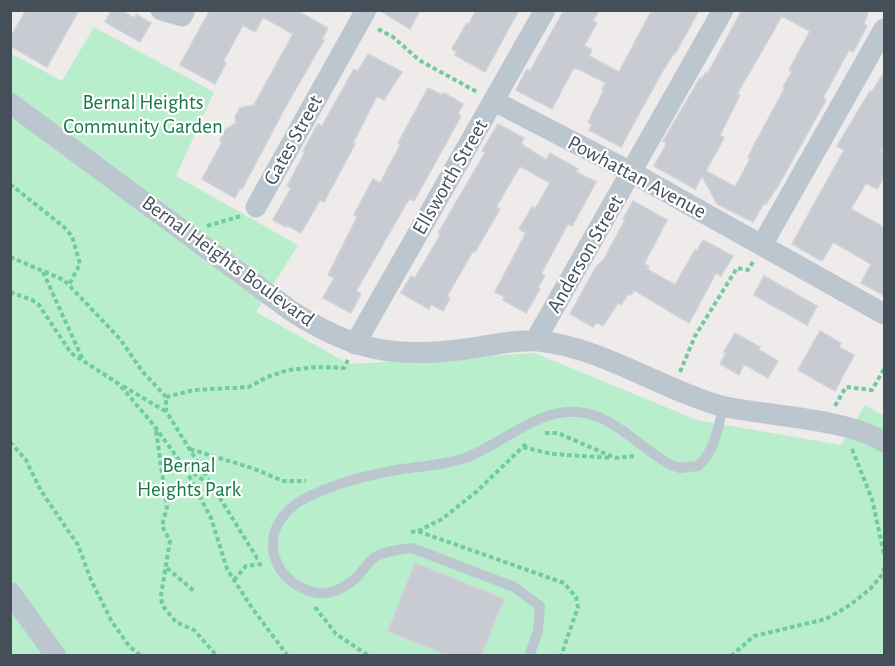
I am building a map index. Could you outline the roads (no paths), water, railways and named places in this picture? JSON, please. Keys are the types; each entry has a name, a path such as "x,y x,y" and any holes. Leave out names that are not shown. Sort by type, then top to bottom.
{"street":[{"path":"161,10 184,13"},
{"name":"Ellsworth Street","path":"355,344 545,10"},
{"name":"Anderson Street","path":"536,340 723,10"},
{"name":"Gates Street","path":"256,207 358,13"},
{"path":"762,245 885,29"},
{"name":"Powhattan Avenue","path":"494,101 631,172 885,314"},
{"name":"Bernal Heights Boulevard","path":"10,103 310,323 355,344 397,353 420,354 536,340 562,344 723,407 842,426 873,435 885,442"},
{"path":"10,592 56,656"}],"lane":[{"path":"529,656 538,631 540,606 514,587 412,548 394,550 376,556 357,576 335,591 317,593 289,579 282,572 274,551 274,532 286,511 301,499 334,485 364,476 462,459 557,413 579,412 608,421 655,454 680,468 698,466 710,452 723,407"}],"park label":[{"name":"Bernal Heights Community Garden","path":"143,114"},
{"name":"Bernal Heights Park","path":"189,477"}]}
